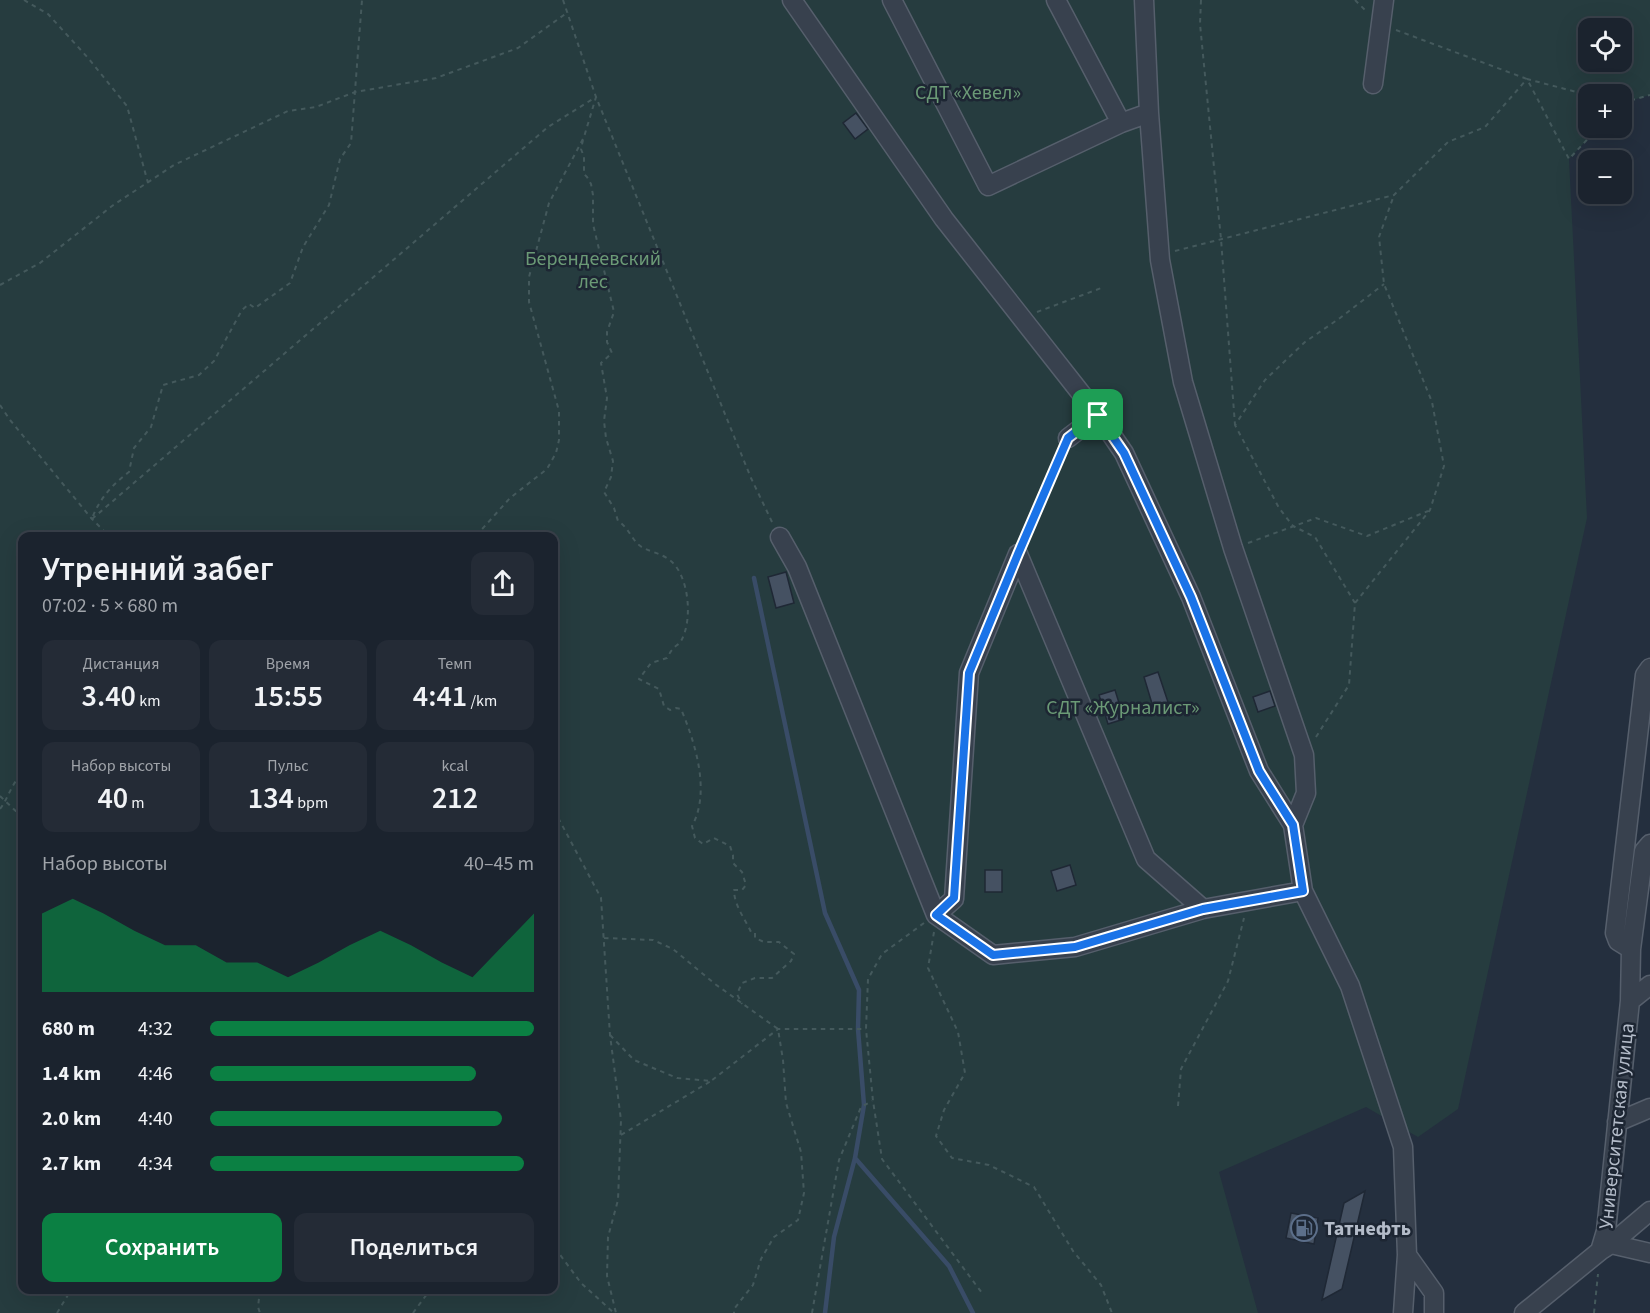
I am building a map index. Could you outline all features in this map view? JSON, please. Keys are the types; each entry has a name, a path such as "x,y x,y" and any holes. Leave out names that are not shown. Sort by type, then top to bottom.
{"street":[{"path":"792,0 944,219 1023,317 1124,453 1191,597 1259,771 1293,825 1303,891 1350,986 1403,1147 1407,1255 1403,1313"},
{"path":"892,0 988,186 1149,112"},
{"path":"1056,0 1121,123"},
{"path":"1144,0 1149,112 1160,260 1183,382 1233,549 1304,755 1306,793 1293,825"},
{"path":"1373,84 1384,0"},
{"path":"1068,438 1098,415"},
{"path":"780,537 797,567 936,915 993,955 1075,947 1203,909 1303,891"},
{"path":"936,915 954,898 969,673 1018,554"},
{"path":"1018,554 1146,859 1203,909"},
{"path":"1631,949 1618,941 1615,933 1645,675 1650,668"},
{"path":"1630,1001 1631,949 1644,851 1650,844"},
{"name":"Университетская улица","path":"1524,1313 1605,1248 1630,1001 1650,986"},
{"path":"1617,1122 1650,1108"},
{"path":"1605,1248 1650,1211"},
{"path":"1605,1248 1650,1253"},
{"path":"1407,1255 1434,1293 1434,1313"}],"path":[{"path":"24,0 48,14 127,106 148,183"},
{"path":"92,519 97,506 118,480 129,472 134,448 151,427 163,385 199,375 214,361 242,310 249,304 255,308 290,283 303,247 329,205 340,159 351,143 362,0"},
{"path":"563,0 596,97 751,478 780,537"},
{"path":"1201,0 1200,24 1221,239 1235,426 1279,508 1293,526 1315,537 1356,603"},
{"path":"1355,0 1380,24 1527,80 1578,93"},
{"path":"0,285 40,263 112,206 174,165 288,111 316,107 355,92 436,78 518,48 568,12"},
{"path":"1527,80 1569,159 1589,138"},
{"path":"1304,755 1349,685 1356,603 1431,510 1444,466 1432,402 1384,284 1379,237 1394,195 1448,142 1485,127 1527,80"},
{"path":"1632,100 1650,95"},
{"path":"92,519 548,127 596,97"},
{"path":"596,97 581,149 584,157 584,174 591,184 593,195 593,224 614,312 607,332 612,353 601,363 608,398 604,421 606,438 614,461 611,477 604,492 614,508 618,521 625,525 640,546 660,553 673,563 683,580 688,606 688,623 681,643 673,648 667,658 651,663 639,679 659,689 664,705 670,710 681,709 685,719 698,761 701,792 698,816 692,825 695,838 703,844 714,838 730,846 733,863 742,872 746,885 742,890 734,890 734,894 751,932 755,933 755,938 764,942 779,942 794,954 791,961 772,978 754,978 742,983 737,994 742,1004"},
{"path":"479,532 510,498 547,469 560,441 559,411 529,302 529,277 549,203 584,137"},
{"path":"1160,260 1172,252 1394,195"},
{"path":"1235,426 1265,380 1305,342 1341,318 1384,284"},
{"path":"1023,317 1104,287"},
{"path":"0,405 10,420 105,532"},
{"path":"1018,554 1068,438"},
{"path":"1233,549 1316,518 1367,536 1431,510"},
{"path":"0,809 18,777"},
{"path":"0,796 18,813"},
{"path":"558,817 602,898 610,1035 621,1120 618,1200 608,1237 607,1276 615,1313"},
{"path":"1178,1106 1181,1069 1228,981 1248,900"},
{"path":"936,915 882,954 868,980 866,1029 873,1101 882,1159 982,1293"},
{"path":"936,915 928,968 958,1032 965,1073 944,1110 936,1136 952,1158 989,1165 1034,1188 1073,1251 1101,1285 1112,1313"},
{"path":"604,938 653,939 673,949 715,984 778,1029 866,1029"},
{"path":"621,1135 711,1081 778,1029"},
{"path":"734,1313 734,1309 753,1285 761,1259 774,1237 798,1220 804,1192 801,1152 786,1103 778,1029"},
{"path":"610,1035 634,1060 677,1077 711,1081"},
{"path":"812,1313 839,1160 861,1107 873,1101"},
{"path":"1594,1313 1605,1248"},
{"path":"558,1252 581,1283 615,1313"},
{"path":"57,1313 69,1294"},
{"path":"260,1294 258,1307 260,1313"},
{"path":"413,1313 427,1294"}],"green space":[{"name":"Берендеевский лес","path":"0,0 1650,0 1650,95 1632,100 1632,84 1578,84 1578,138 1589,138 1569,159 1587,518 1458,1109 1418,1137 1366,1107 1219,1172 1258,1313 0,1313"}],"building":[{"path":"856,113 868,129 855,139 843,123"},
{"path":"786,572 794,603 776,608 768,577"},
{"path":"1158,672 1168,702 1153,707 1144,677"},
{"path":"1115,690 1124,719 1108,724 1099,695"},
{"path":"1270,691 1275,706 1258,712 1253,697"},
{"path":"1070,865 1076,885 1057,891 1051,871"},
{"path":"985,870 1002,870 1002,892 985,892"},
{"path":"1365,1191 1342,1289 1322,1300 1344,1203"},
{"path":"1291,1213 1318,1218 1314,1244 1286,1238"}],"waterway":[{"path":"754,578 825,913 859,990 858,1029 864,1105 855,1158 834,1237 825,1313"},
{"path":"855,1158 949,1266 973,1313"}],"place":[{"name":"Татнефть","path":"1304,1228"}],"route":[{"path":"1098,415 1124,453 1191,597 1259,771 1293,825 1303,891 1203,909 1075,947 993,955 936,915 954,898 969,673 1068,438 1098,415"}],"park label":[{"name":"СДТ «Хевел»","path":"968,92"},
{"name":"СДТ «Журналист»","path":"1123,707"}]}
